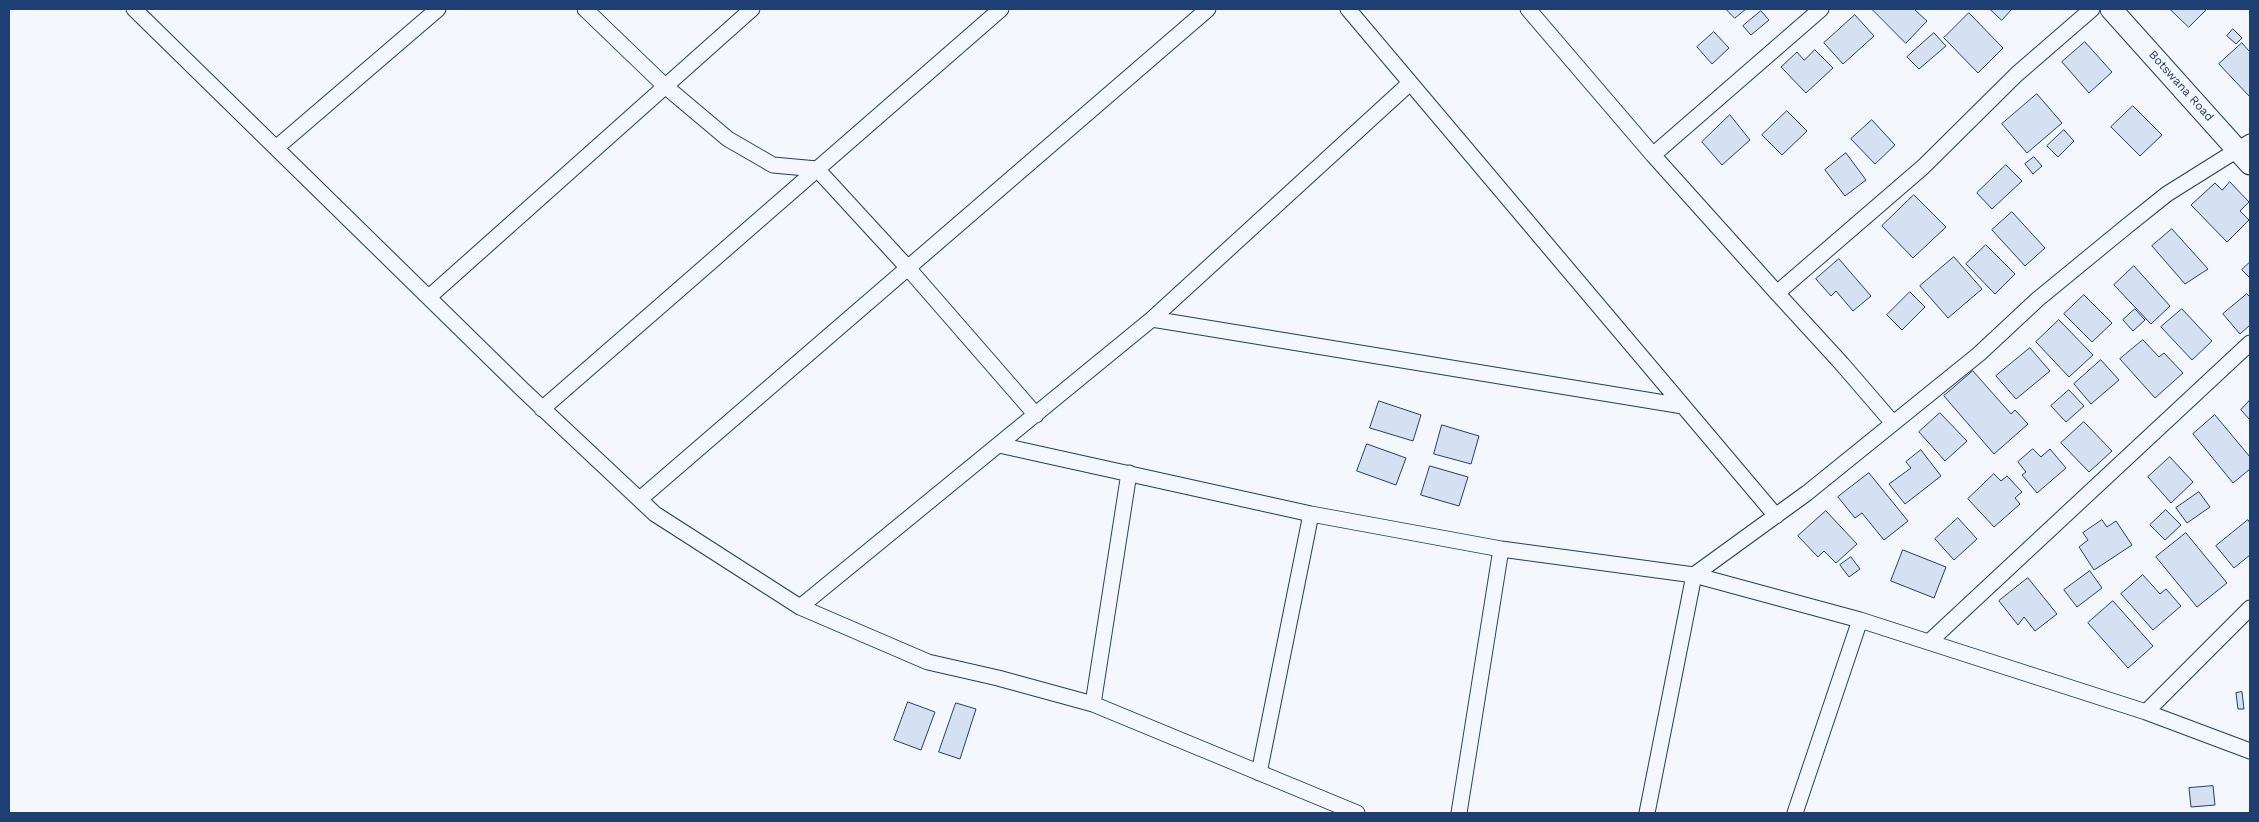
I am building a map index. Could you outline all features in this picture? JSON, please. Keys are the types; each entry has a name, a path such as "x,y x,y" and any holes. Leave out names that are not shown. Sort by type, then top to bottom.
{"street":[{"path":"135,9 542,409 655,514 800,607 928,662 998,678 1093,704 1357,813"},
{"path":"276,148 438,9"},
{"path":"585,9 665,86 728,139 773,165 817,169 908,268 1036,415"},
{"path":"429,297 752,9"},
{"path":"542,409 1001,9"},
{"path":"640,499 1208,9"},
{"path":"1528,9 1653,156 1842,364 1892,422"},
{"path":"1653,156 1821,9"},
{"path":"1777,293 1923,167 2017,74 2092,9"},
{"name":"Botswana Road","path":"2111,9 2246,152"},
{"path":"1355,11 1410,83 1776,516"},
{"path":"800,607 1152,319 1410,83"},
{"path":"1647,813 1694,575 1807,493 1978,354 2038,299 2167,194 2246,152"},
{"path":"1152,319 1684,406"},
{"path":"1929,642 2250,343"},
{"path":"999,445 1312,514 1501,549 1694,575 1860,620 2146,712 2250,751"},
{"path":"1093,704 1129,473"},
{"path":"1259,773 1312,514"},
{"path":"1459,813 1501,549"},
{"path":"2146,712 2250,608"},
{"path":"1795,813 1860,620"}],"building":[{"path":"1726,9 1746,9 1735,18"},
{"path":"1872,9 1914,9 1927,21 1906,43"},
{"path":"1990,9 2012,9 2002,20"},
{"path":"2170,9 2207,9 2189,27"},
{"path":"1761,11 1769,20 1751,35 1743,26"},
{"path":"1969,13 2003,48 1978,73 1944,38"},
{"path":"1855,15 1874,36 1843,64 1824,43"},
{"path":"2233,29 2242,38 2236,44 2227,36"},
{"path":"1714,32 1729,48 1712,64 1697,47"},
{"path":"1934,33 1946,46 1919,69 1907,57"},
{"path":"2085,42 2112,72 2089,93 2062,62"},
{"path":"2242,43 2250,52 2250,97 2219,64"},
{"path":"1815,50 1833,68 1806,93 1781,67 1797,52 1804,60"},
{"path":"2037,94 2062,123 2027,153 2002,124"},
{"path":"2133,106 2162,135 2140,156 2111,127"},
{"path":"1787,111 1807,131 1782,155 1762,135"},
{"path":"1730,115 1750,140 1722,165 1702,142"},
{"path":"1872,120 1895,145 1875,164 1851,139"},
{"path":"2064,130 2074,141 2058,157 2047,146"},
{"path":"1846,153 1866,180 1845,196 1825,170"},
{"path":"2034,157 2042,166 2033,174 2025,164"},
{"path":"2006,165 2022,181 1992,209 1977,193"},
{"path":"2230,182 2249,202 2240,211 2249,220 2227,242 2191,205 2215,183 2222,190"},
{"path":"1914,195 1946,227 1913,258 1882,226"},
{"path":"2012,212 2045,248 2025,266 1992,230"},
{"path":"2172,229 2208,269 2185,284 2152,246"},
{"path":"1986,245 2015,274 1995,294 1966,264"},
{"path":"1954,257 1982,289 1948,318 1920,286"},
{"path":"1839,259 1871,296 1853,311 1836,291 1831,296 1816,279"},
{"path":"2250,262 2250,278 2242,270"},
{"path":"2134,266 2170,306 2151,324 2114,285"},
{"path":"1910,292 1925,307 1902,330 1887,315"},
{"path":"2247,294 2250,297 2250,325 2240,334 2223,314"},
{"path":"2084,295 2112,323 2092,342 2064,314"},
{"path":"2135,309 2145,320 2133,331 2123,320"},
{"path":"2182,309 2212,341 2192,360 2161,327"},
{"path":"2059,320 2093,355 2069,377 2036,342"},
{"path":"2143,340 2159,357 2164,353 2183,373 2155,398 2120,359"},
{"path":"2030,348 2050,371 2016,399 1996,376"},
{"path":"2101,360 2119,380 2091,404 2074,384"},
{"path":"1973,371 2011,414 2015,410 2028,424 1994,454 1944,396"},
{"path":"2069,390 2084,406 2066,422 2051,406"},
{"path":"2250,400 2250,420 2241,410"},
{"path":"1379,401 1421,415 1413,441 1370,428"},
{"path":"1940,413 1967,441 1945,461 1919,432"},
{"path":"2215,415 2250,457 2250,469 2233,483 2193,434"},
{"path":"2084,422 2112,451 2089,472 2061,443"},
{"path":"1442,425 1479,436 1471,464 1434,454"},
{"path":"1367,444 1406,458 1396,485 1357,471"},
{"path":"2033,449 2041,457 2050,449 2066,468 2037,493 2022,475 2026,472 2018,462"},
{"path":"1921,450 1941,476 1905,504 1889,484 1911,468 1906,462"},
{"path":"2170,457 2193,482 2171,503 2148,477"},
{"path":"1430,466 1468,477 1459,506 1421,495"},
{"path":"1869,473 1908,521 1884,540 1862,513 1855,518 1838,497"},
{"path":"1994,474 2001,481 2007,476 2022,492 2015,498 2020,504 1994,527 1968,499"},
{"path":"2199,492 2210,507 2187,523 2176,508"},
{"path":"2166,510 2181,525 2165,540 2150,525"},
{"path":"1826,511 1857,544 1836,563 1824,551 1818,557 1798,536"},
{"path":"1958,518 1977,539 1954,560 1935,539"},
{"path":"2102,520 2107,527 2116,521 2132,545 2094,570 2079,547 2088,540 2083,533"},
{"path":"2248,520 2250,523 2250,555 2234,568 2216,546"},
{"path":"2186,533 2227,583 2197,607 2156,557"},
{"path":"1903,550 1946,567 1934,598 1891,581"},
{"path":"1851,557 1860,569 1849,577 1840,565"},
{"path":"2090,571 2102,588 2077,607 2064,590"},
{"path":"2143,575 2160,594 2166,589 2181,606 2153,630 2121,594"},
{"path":"2028,578 2057,614 2035,631 2024,617 2018,625 1999,601"},
{"path":"2113,601 2153,646 2128,668 2088,623"},
{"path":"2242,692 2244,709 2238,709 2236,693"},
{"path":"908,702 935,712 921,750 894,740"},
{"path":"956,703 976,709 960,759 939,752"},
{"path":"2213,786 2215,805 2191,807 2189,788"}]}
